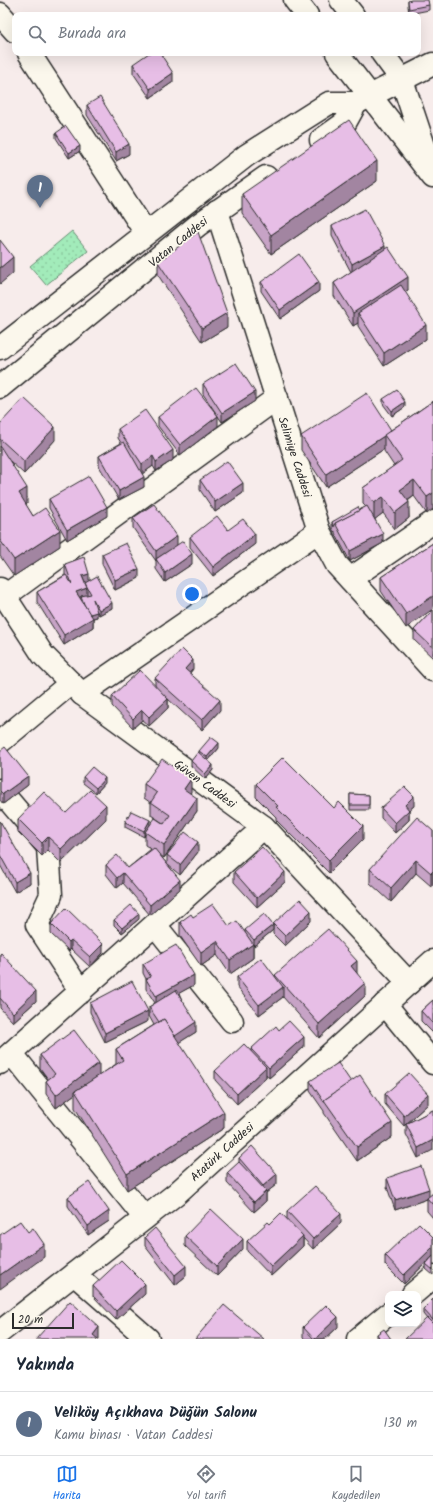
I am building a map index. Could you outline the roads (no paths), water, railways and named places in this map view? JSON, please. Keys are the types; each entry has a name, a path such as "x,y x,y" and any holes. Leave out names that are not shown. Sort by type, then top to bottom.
{"street":[{"path":"294,0 304,12"},
{"path":"341,0 351,12"},
{"path":"0,14 12,28"},
{"path":"31,56 146,233"},
{"path":"339,56 363,99 433,177"},
{"path":"384,56 402,80 433,173"},
{"path":"0,348 247,155 329,102 363,99 433,64"},
{"path":"303,153 345,123 363,99"},
{"name":"Vatan Caddesi","path":"0,387 198,225 283,166"},
{"name":"Selimiye Caddesi","path":"217,211 319,531 337,565 433,670"},
{"path":"2,593 276,398"},
{"path":"350,579 433,522"},
{"path":"0,742 77,688 319,531"},
{"name":"Güven Caddesi","path":"2,593 42,655 77,688 264,827 409,983"},
{"path":"0,790 48,847 51,895 37,926 81,992"},
{"path":"145,1218 6,1059 264,827"},
{"path":"155,925 232,1021"},
{"name":"Atatürk Caddesi","path":"0,1332 177,1193 433,961"},
{"path":"385,1004 433,1063"},
{"path":"74,1274 148,1339"},
{"path":"417,1291 433,1277"},
{"path":"358,1339 385,1316"}],"place":[{"name":"Veliköy Açıkhava Düğün Salonu","path":"40,208"}]}
